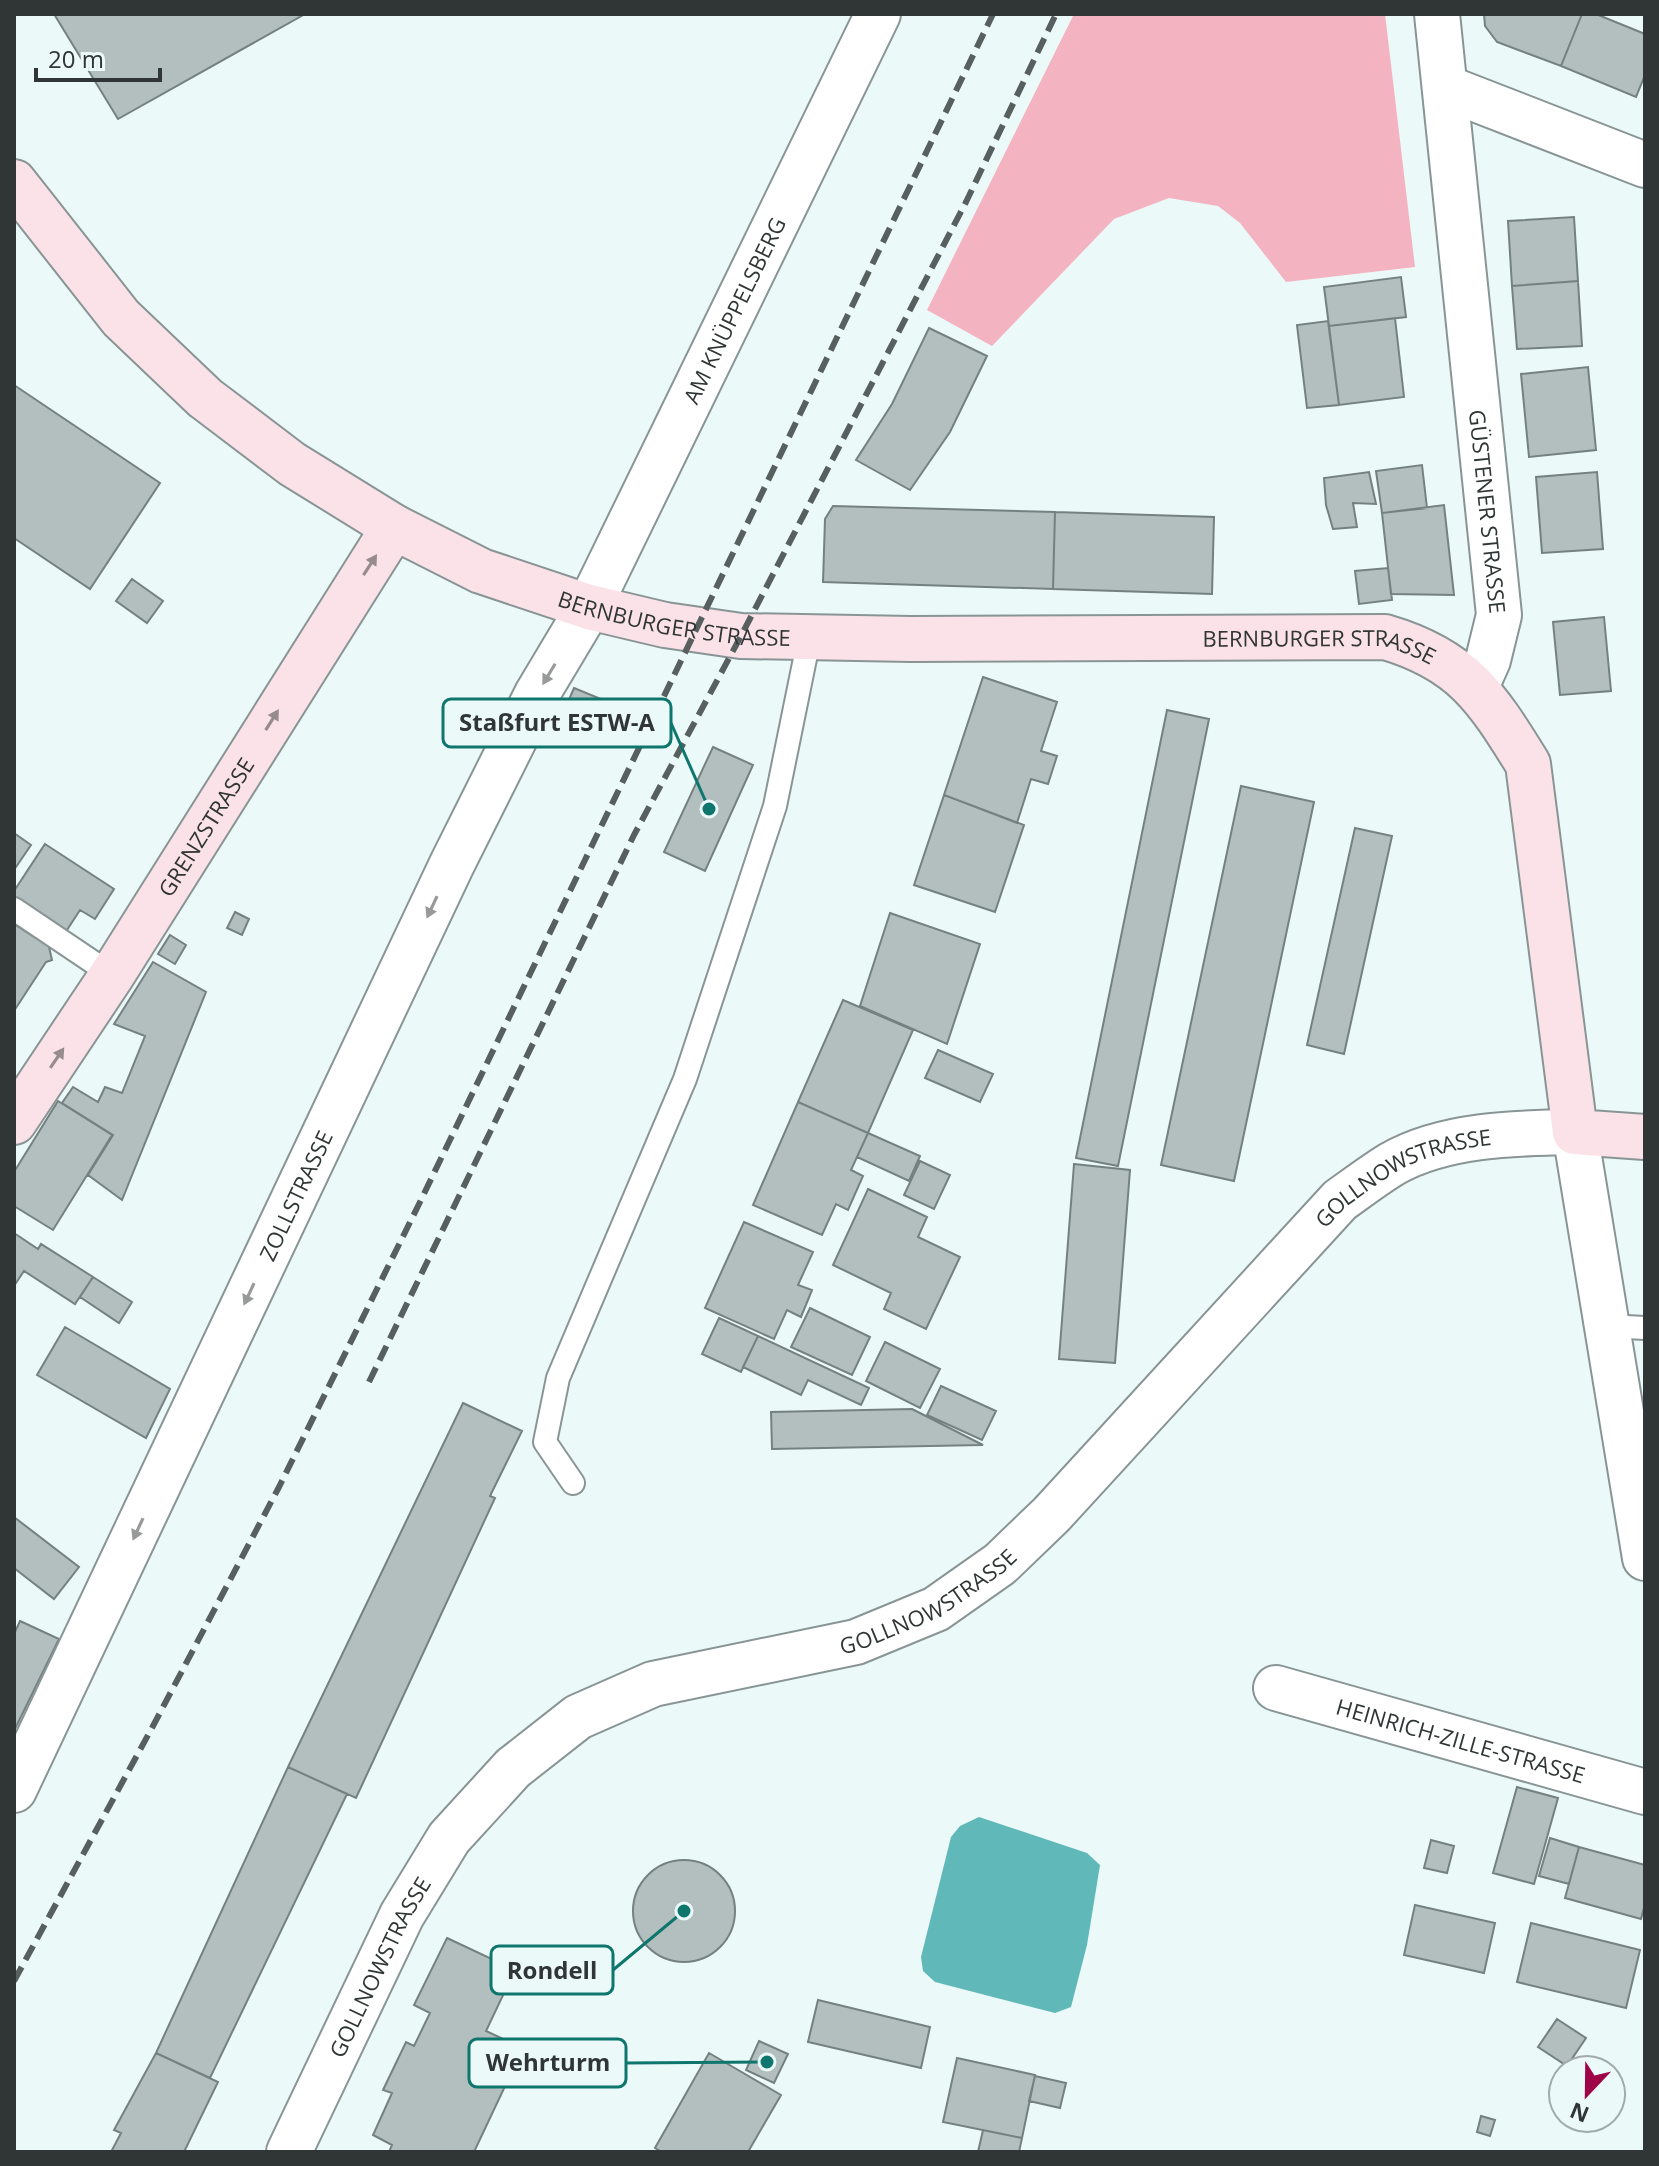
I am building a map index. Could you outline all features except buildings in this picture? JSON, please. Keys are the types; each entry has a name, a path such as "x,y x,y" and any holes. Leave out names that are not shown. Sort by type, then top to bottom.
{"main road":[{"name":"BERNBURGER STRASSE","path":"14,182 121,318 205,398 292,464 394,527 481,571 589,607 665,625 741,636 809,639 1385,637 1413,645 1446,662 1476,687"},
{"name":"GRENZSTRASSE","path":"14,1122 112,975 394,527"},
{"path":"1476,687 1496,712 1528,764 1575,1132"},
{"name":"GOLLNOWSTRASSE","path":"1575,1132 1645,1137"}],"street":[{"name":"AM KNÜPPELSBERG","path":"589,607 878,14"},
{"name":"GÜSTENER STRASSE","path":"1437,14 1499,615 1488,660 1476,687"},
{"path":"1447,88 1645,165"},
{"name":"ZOLLSTRASSE","path":"14,1790 452,864 537,694 589,607"},
{"path":"1575,1132 1626,1327 1643,1532"},
{"name":"GOLLNOWSTRASSE","path":"289,2152 402,1915 449,1838 513,1768 578,1717 653,1684 856,1642 936,1609 1000,1564 1051,1515 1340,1200 1393,1163 1451,1142 1517,1133 1575,1132"},
{"name":"HEINRICH-ZILLE-STRASSE","path":"1276,1688 1645,1792"}],"lane":[{"path":"573,1483 545,1442 558,1378 685,1079 775,806 809,639"},
{"path":"14,909 112,975"}],"shaded area":[{"path":"1074,14 1385,14 1415,267 1286,282 1240,223 1218,206 1169,198 1114,219 992,346 927,310"}],"water":[{"path":"979,1817 1087,1853 1100,1865 1087,1945 1071,2007 1055,2013 935,1982 923,1971 921,1957 951,1837 960,1826"}],"railway":[{"path":"14,1981 279,1487 420,1202 993,14"},
{"path":"369,1382 634,835 966,202 1056,14"}],"place":[{"name":"Staßfurt ESTW-A","path":"709,809"},
{"name":"Rondell","path":"684,1911"},
{"name":"Wehrturm","path":"767,2062"}]}
